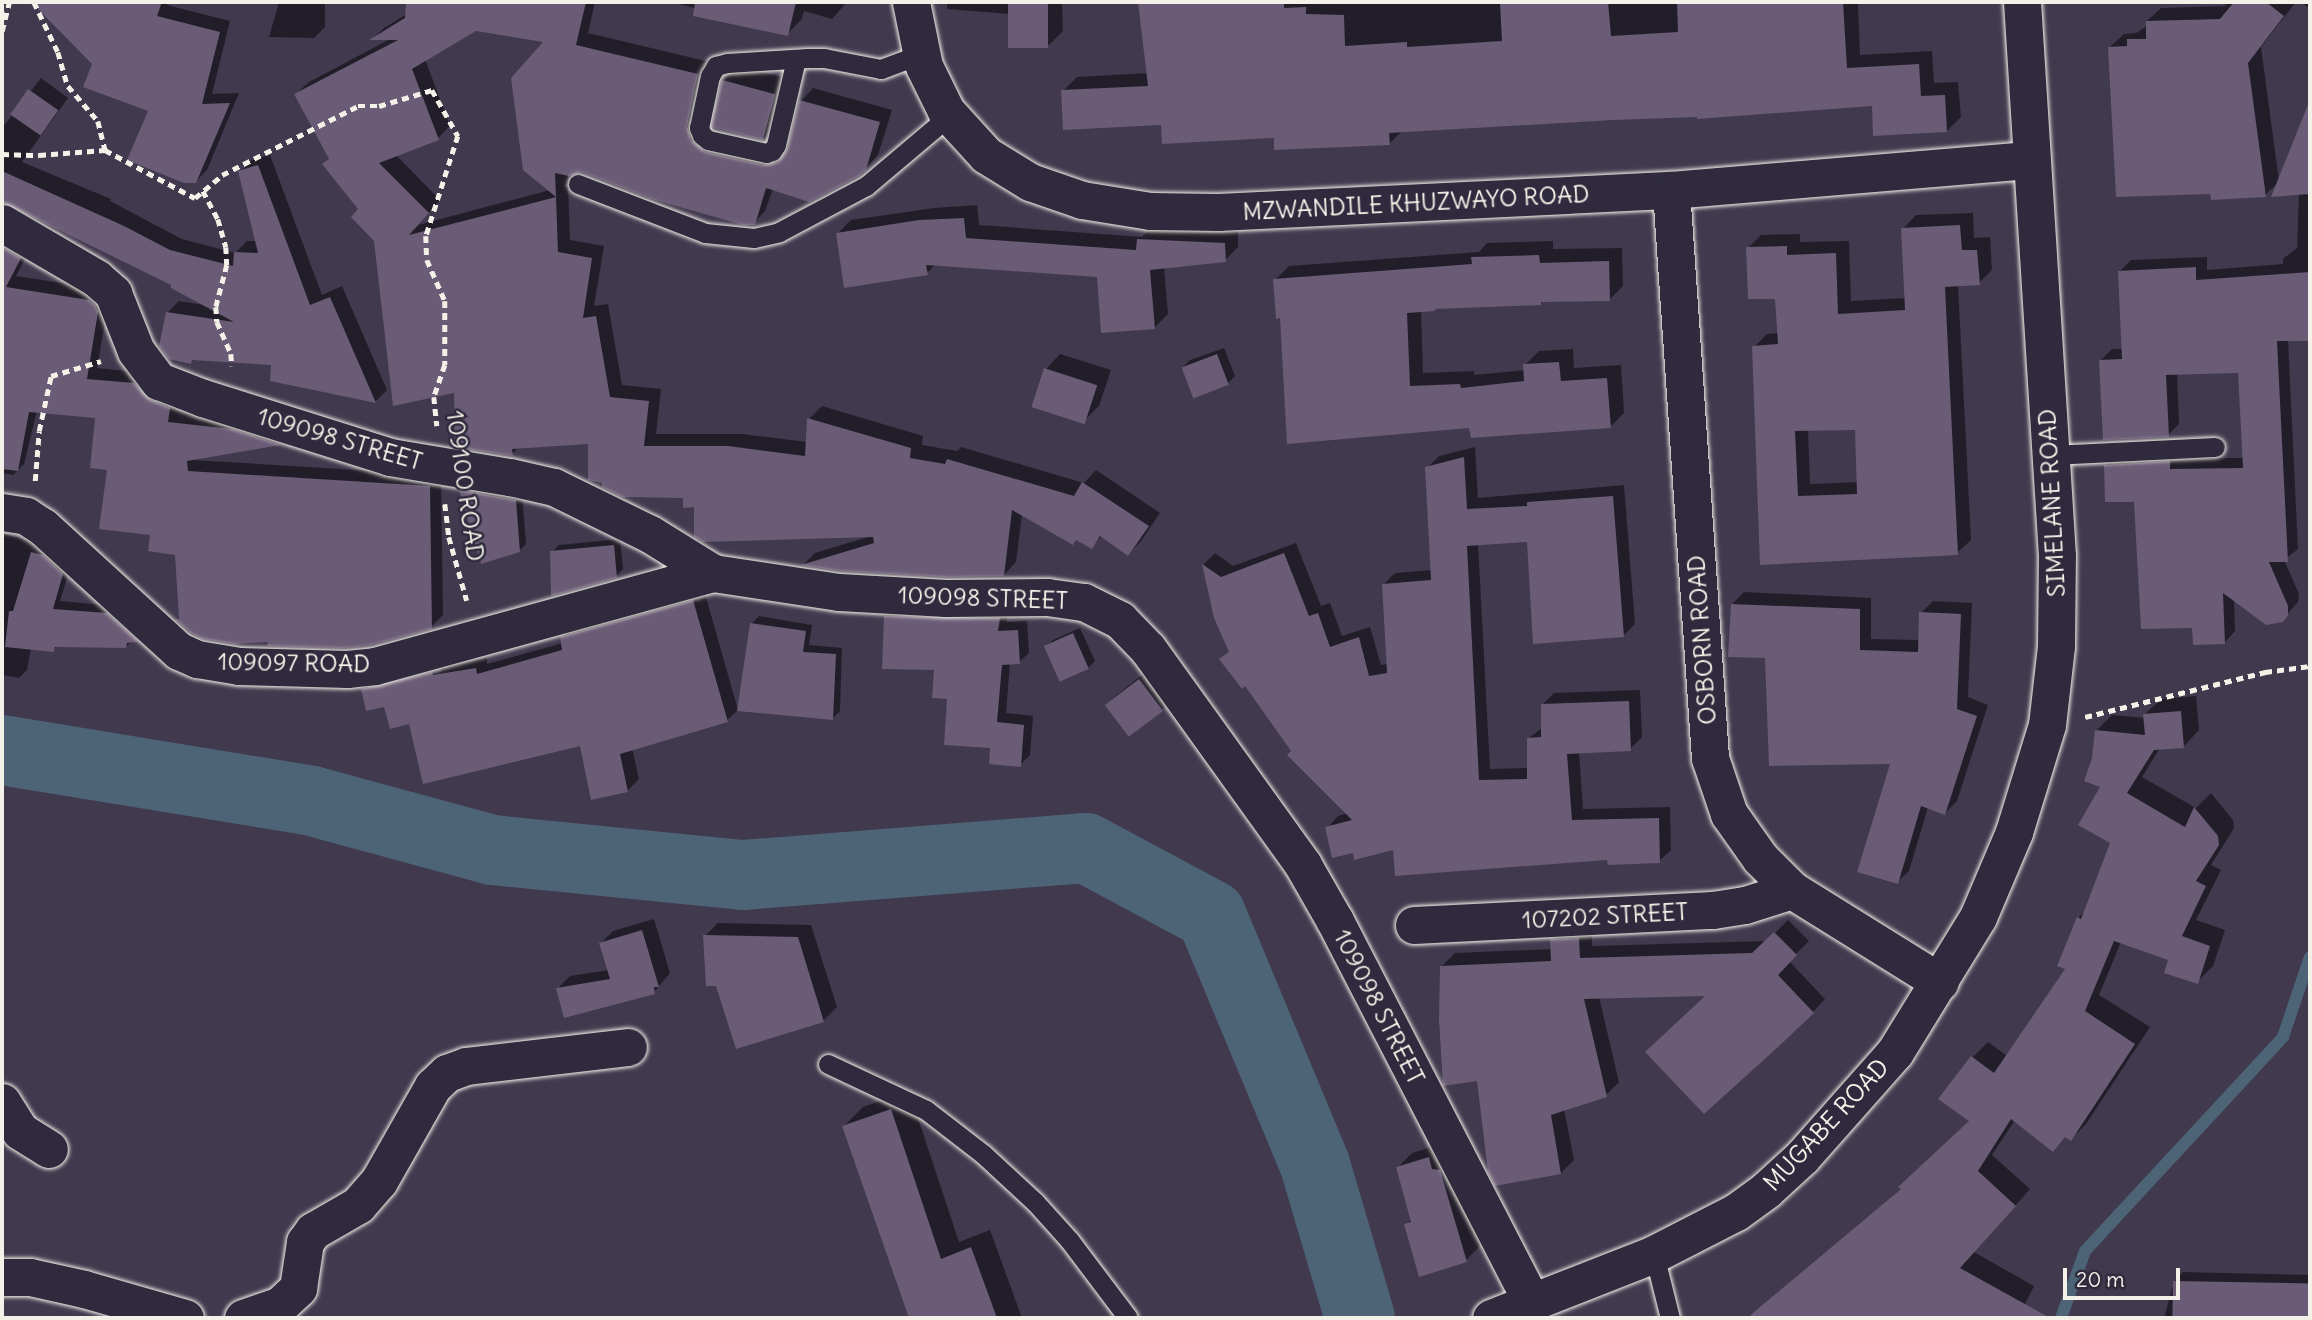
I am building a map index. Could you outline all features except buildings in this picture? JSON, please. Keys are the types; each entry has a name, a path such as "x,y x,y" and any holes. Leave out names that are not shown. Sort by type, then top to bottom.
{"street":[{"name":"MZWANDILE KHUZWAYO ROAD","path":"911,2 921,54 950,116 986,155 1030,182 1082,201 1150,211 1217,212 1671,190 2031,160"},
{"name":"SIMELANE ROAD","path":"1940,982 1978,917 2014,832 2047,725 2056,646 2057,556 2022,2"},
{"name":"OSBORN ROAD","path":"1671,190 1710,758 1729,814 1760,858 1792,890 1940,982"},
{"name":"109098 STREET","path":"2,222 96,278 113,293 117,311 135,351 159,381 390,457 554,487 650,534 713,573 839,592 946,598 1047,597 1084,602 1120,620 1148,649 1303,865 1532,1303"},
{"name":"109097 ROAD","path":"14,514 96,572 155,632 179,651 197,659 239,666 347,669 375,666 713,573"},
{"name":"107202 STREET","path":"1414,925 1713,910 1745,905 1792,890"},
{"name":"MUGABE ROAD","path":"1491,1318 1654,1254 1736,1212 1766,1190 1802,1157 1895,1052 1940,982"},
{"path":"243,1318 281,1304 298,1288 305,1242 313,1231 358,1205 379,1181 433,1086 447,1073 466,1066 628,1048"},
{"path":"2,1102 20,1130 49,1149"},
{"path":"2,1277 30,1277 84,1289 185,1318"}],"lane":[{"path":"796,59 772,151 766,153 708,140 702,135 699,128 710,76 716,66 727,63 796,59 824,58 881,69 921,54"},
{"path":"578,184 705,233 754,238 779,232 866,186 950,116"},
{"path":"2051,456 2216,447"},
{"path":"828,1064 926,1110 983,1154 1035,1202 1070,1241 1128,1318"},
{"path":"1654,1254 1670,1318"}],"path":[{"path":"2,31 9,2"},
{"path":"34,2 58,52 68,86 98,121 105,150"},
{"name":"109100 ROAD","path":"203,191 222,175 358,106 379,106 432,90 458,136 426,236 427,260 445,300 445,365 434,397 439,467 449,537 477,639"},
{"path":"2,154 39,155 105,150 195,198 203,191 218,219 226,247 227,265 216,307 217,322 231,354 231,386 247,394 244,411"},
{"path":"14,514 37,475 40,431 51,376 135,351"},
{"path":"2047,725 2265,672 2310,666"}],"waterway":[{"path":"2,750 312,801 492,850 743,875 1086,848 1211,915 1315,1165 1360,1318"},
{"path":"2061,1318 2085,1251 2283,1037 2310,957"}]}
